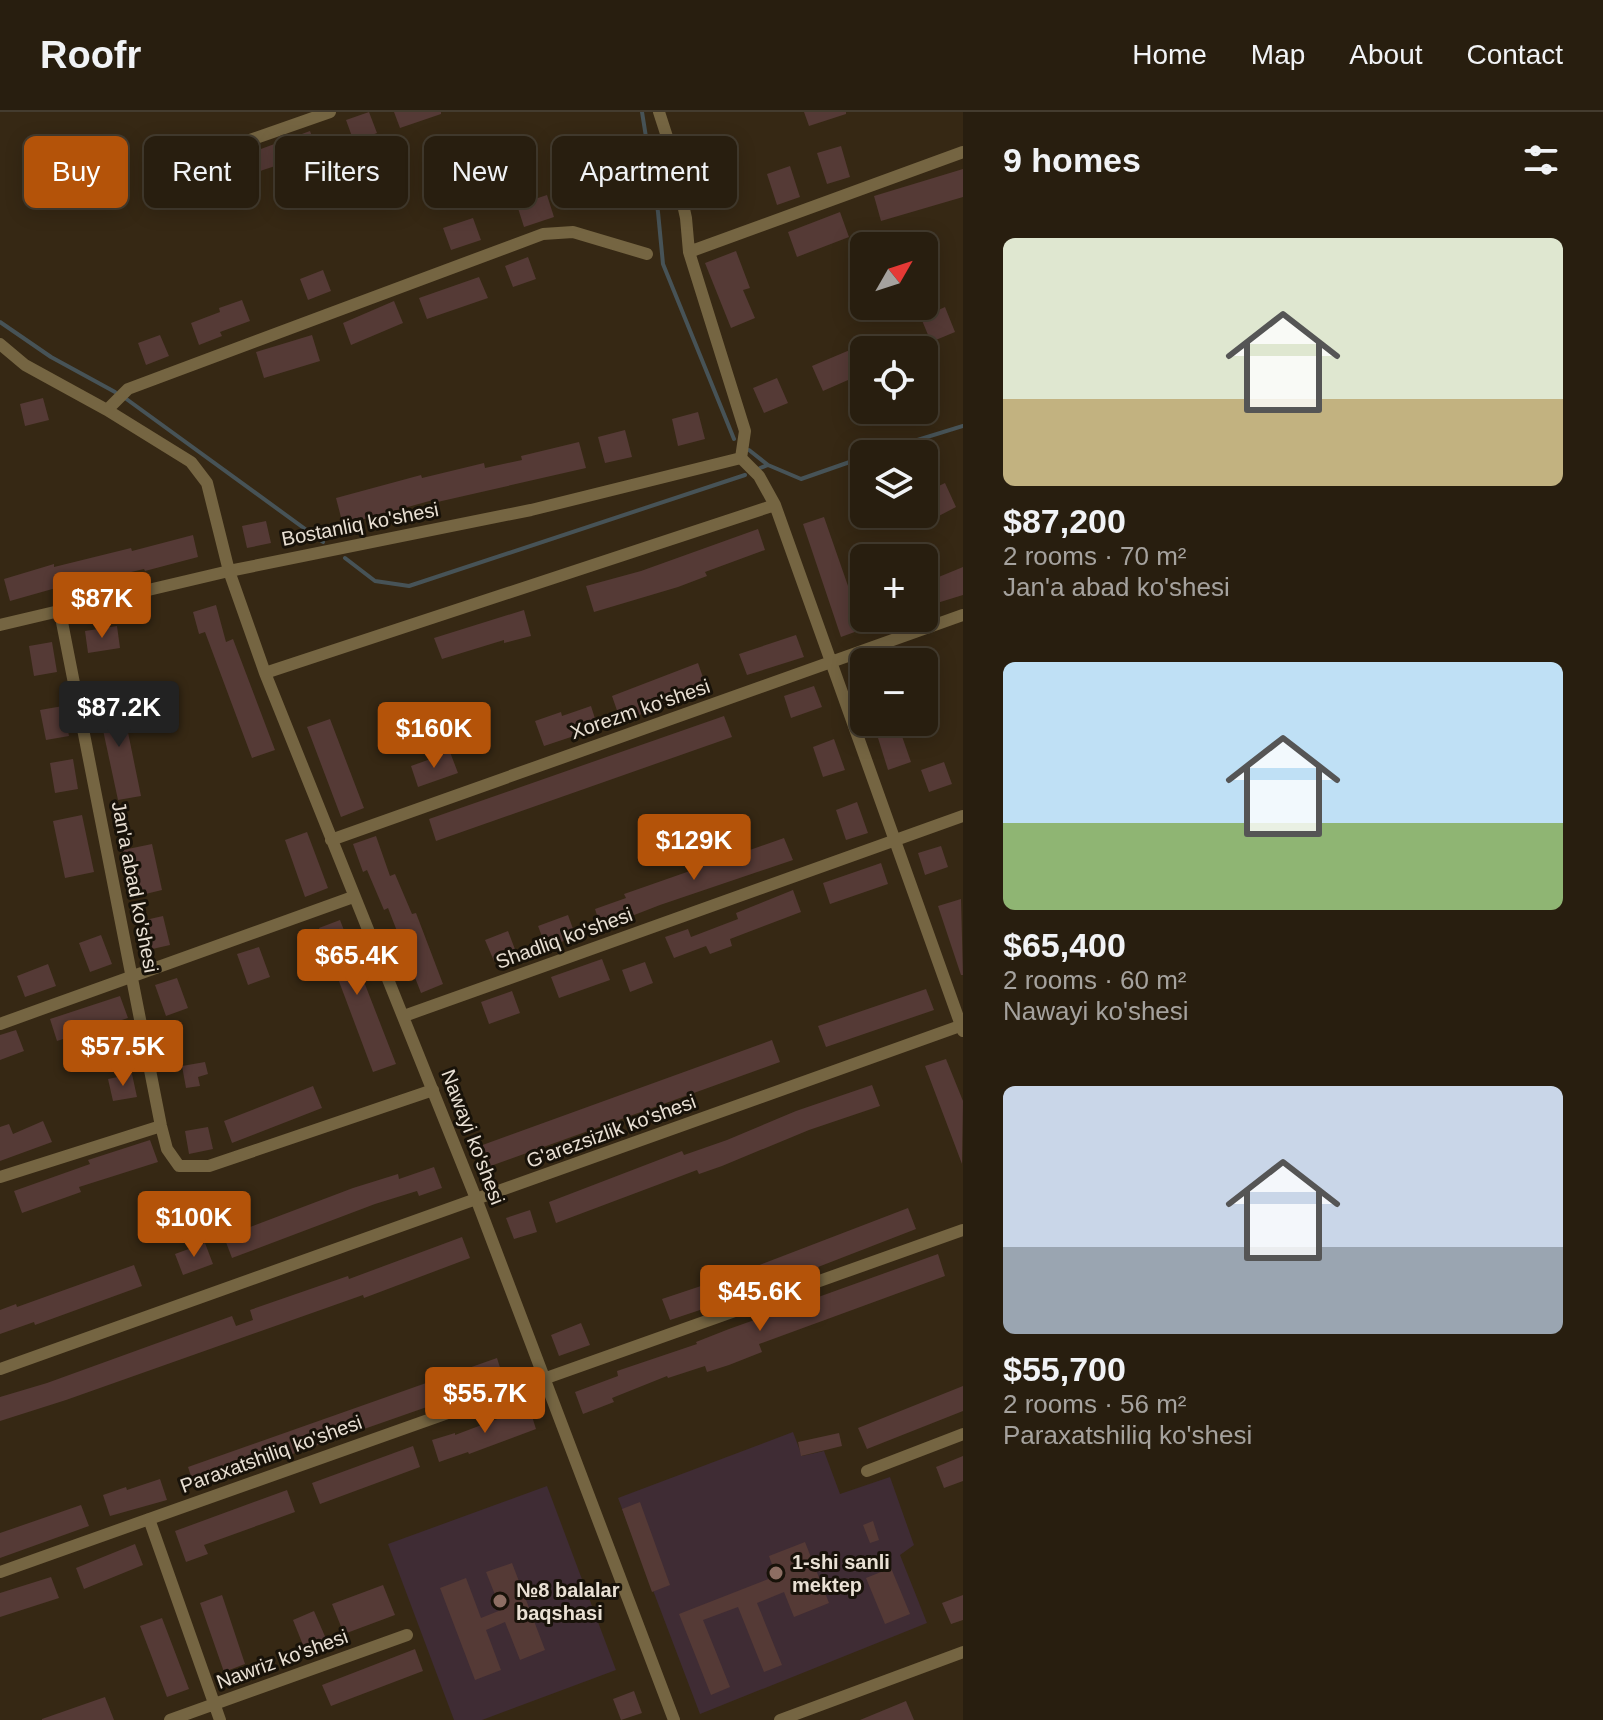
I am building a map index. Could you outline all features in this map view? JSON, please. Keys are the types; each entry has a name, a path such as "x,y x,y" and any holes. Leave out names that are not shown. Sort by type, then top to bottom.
{"street":[{"path":"259,137 330,112"},
{"path":"659,112 686,218 689,252 745,431 734,459 759,476 775,505 962,1027"},
{"path":"689,252 963,152"},
{"path":"107,410 128,389 543,234 573,232 647,254"},
{"name":"Nawayi ko'shesi","path":"0,344 25,365 107,410 191,462 207,483 229,571 265,673 477,1201 674,1720"},
{"name":"Bostanliq ko'shesi","path":"0,625 229,571 531,510 734,459"},
{"path":"265,673 775,505"},
{"name":"Jan'a abad ko'shesi","path":"60,612 161,1126 167,1149 179,1166 209,1166 433,1090"},
{"name":"Xorezm ko'shesi","path":"331,840 963,615"},
{"name":"Shadliq ko'shesi","path":"404,1016 963,816"},
{"path":"0,1024 353,897"},
{"name":"G'arezsizlik ko'shesi","path":"0,1369 962,1027"},
{"path":"0,1177 161,1126"},
{"name":"Paraxatshiliq ko'shesi","path":"0,1572 963,1230"},
{"path":"867,1471 963,1434"},
{"path":"149,1519 220,1720"},
{"name":"Nawriz ko'shesi","path":"170,1720 407,1635"},
{"path":"780,1720 963,1652"}],"shaded area":[{"name":"1-shi sanli mektep","path":"793,1432 802,1456 824,1451 840,1494 890,1477 914,1545 900,1555 927,1623 700,1714 618,1498"},
{"name":"№8 balalar baqshasi","path":"547,1486 616,1670 482,1720 454,1720 388,1544"}],"building":[{"path":"369,112 377,133 352,136 346,120"},
{"path":"394,112 441,112 441,114 400,128"},
{"path":"804,112 846,112 846,114 809,126"},
{"path":"275,144 275,166 259,172 259,150"},
{"path":"841,146 850,177 827,184 817,153"},
{"path":"790,166 800,197 777,205 767,174"},
{"path":"963,169 963,197 881,221 874,196"},
{"path":"547,195 554,217 524,227 518,208 536,208 536,199"},
{"path":"840,212 849,237 797,257 788,232"},
{"path":"473,218 481,240 451,250 443,228"},
{"path":"736,251 750,288 743,290 755,318 731,328 705,263"},
{"path":"528,257 536,279 513,287 505,266"},
{"path":"323,270 331,291 308,300 300,279"},
{"path":"479,277 488,298 427,319 419,298"},
{"path":"242,300 250,321 220,332 222,336 199,345 191,323"},
{"path":"394,301 403,323 351,345 343,323"},
{"path":"945,307 955,332 938,339 938,336 928,336 922,320 938,320 938,310"},
{"path":"160,335 169,356 146,365 138,343"},
{"path":"312,335 320,361 264,378 256,352"},
{"path":"850,350 850,379 823,391 812,366"},
{"path":"777,378 788,403 764,413 753,388"},
{"path":"43,398 49,420 25,426 20,404"},
{"path":"698,412 705,439 678,446 672,419"},
{"path":"625,430 632,457 605,463 598,437"},
{"path":"579,442 586,468 433,503 433,500 343,525 336,498 421,475 422,478 484,463 485,468 522,460 521,456"},
{"path":"945,483 956,507 938,516 938,486"},
{"path":"824,517 850,592 850,632 855,632 841,637 803,524"},
{"path":"266,521 271,543 247,548 242,526"},
{"path":"758,529 765,550 705,572 707,576 678,587 594,612 586,586 641,571"},
{"path":"193,535 198,557 145,571 63,586 10,601 4,579 54,564 54,567 131,548 132,551"},
{"path":"963,567 963,595 938,603 938,577"},
{"path":"216,605 226,642 233,639 275,750 252,758 205,632 199,634 193,612"},
{"path":"524,610 531,636 504,643 504,640 442,659 434,638"},
{"path":"117,626 120,648 88,653 85,631"},
{"path":"796,635 804,657 747,675 739,654"},
{"path":"52,642 57,672 34,676 29,646"},
{"path":"698,663 707,689 621,722 612,696"},
{"path":"814,686 822,707 791,718 784,696"},
{"path":"121,698 141,796 118,800 97,702"},
{"path":"63,706 69,736 46,740 40,710"},
{"path":"591,706 598,728 544,746 535,721"},
{"path":"724,716 732,737 436,841 429,819"},
{"path":"330,719 364,808 341,817 307,727"},
{"path":"877,736 902,736 911,762 888,770"},
{"path":"834,739 845,770 823,777 813,747"},
{"path":"450,752 458,773 418,787 411,766"},
{"path":"73,759 78,789 55,793 50,763"},
{"path":"944,762 952,784 929,792 921,770"},
{"path":"857,802 868,833 846,840 836,810"},
{"path":"82,815 94,872 65,878 53,821"},
{"path":"307,832 328,888 305,897 285,840"},
{"path":"376,836 390,876 395,874 412,914 416,913 443,984 421,993 388,908 384,910 367,870 363,872 353,844"},
{"path":"784,838 793,860 660,905 602,931 595,909 626,898 624,894"},
{"path":"152,844 162,890 133,897 123,850"},
{"path":"941,846 948,867 925,875 918,853"},
{"path":"881,863 888,884 830,904 823,883"},
{"path":"793,890 801,912 730,939 732,946 710,954 706,946 674,958 665,937 688,929 691,937 738,919 736,913"},
{"path":"961,899 963,975 938,906"},
{"path":"568,915 576,937 546,947 538,926"},
{"path":"163,916 170,945 148,950 141,921"},
{"path":"340,920 396,1064 373,1072 319,928"},
{"path":"508,931 516,952 494,961 485,940"},
{"path":"101,935 112,964 90,972 79,943"},
{"path":"259,947 270,977 248,985 237,954"},
{"path":"602,959 610,980 559,998 551,977"},
{"path":"645,962 653,983 630,992 622,970"},
{"path":"48,964 56,986 25,997 17,976"},
{"path":"177,978 188,1008 166,1016 155,985"},
{"path":"926,989 934,1010 826,1047 818,1026"},
{"path":"512,991 520,1013 489,1024 481,1002"},
{"path":"120,996 128,1018 57,1041 50,1019"},
{"path":"16,1030 24,1051 0,1060 0,1035"},
{"path":"772,1040 780,1062 485,1168 477,1147"},
{"path":"946,1059 963,1101 962,1164 925,1066"},
{"path":"205,1062 208,1074 198,1077 200,1086 186,1088 182,1066"},
{"path":"132,1074 137,1097 113,1101 108,1079"},
{"path":"872,1085 880,1106 809,1130 722,1166 699,1174 697,1170 556,1223 549,1202 682,1151 684,1155"},
{"path":"313,1086 322,1108 232,1143 224,1121"},
{"path":"43,1121 52,1142 0,1161 0,1127 9,1124 13,1134"},
{"path":"208,1127 213,1149 189,1154 185,1131"},
{"path":"150,1140 158,1162 79,1187 81,1192 22,1213 14,1191 90,1164 88,1160"},
{"path":"434,1167 442,1188 419,1196 417,1191 375,1204 232,1258 224,1237 353,1188 398,1174 399,1179"},
{"path":"908,1208 916,1229 751,1293 670,1320 662,1299"},
{"path":"530,1210 537,1232 514,1239 506,1218"},
{"path":"462,1237 470,1258 364,1298 363,1295 0,1421 0,1397 232,1316 236,1326 253,1320 250,1310 348,1276 349,1279"},
{"path":"205,1243 213,1264 183,1275 175,1254"},
{"path":"938,1254 945,1276 759,1344 762,1352 729,1365 707,1372 705,1366 667,1376 612,1398 614,1402 583,1414 575,1392 618,1376 617,1371"},
{"path":"134,1265 142,1286 35,1325 34,1322 0,1334 0,1310 16,1304 17,1307"},
{"path":"581,1323 590,1345 559,1356 551,1335"},
{"path":"497,1358 504,1380 195,1488 188,1467"},
{"path":"963,1386 963,1411 867,1449 858,1428"},
{"path":"529,1407 536,1429 439,1462 432,1440 455,1435"},
{"path":"839,1433 842,1446 801,1456 798,1442"},
{"path":"413,1446 420,1467 320,1504 312,1483"},
{"path":"963,1456 963,1481 944,1488 936,1467"},
{"path":"160,1479 167,1500 110,1516 103,1495"},
{"path":"287,1490 295,1512 204,1545 208,1554 186,1562 175,1531"},
{"path":"640,1502 670,1585 652,1592 622,1509"},
{"path":"81,1505 89,1526 0,1558 0,1533"},
{"path":"873,1521 879,1540 870,1543 863,1525"},
{"path":"805,1542 829,1603 794,1617 784,1592 757,1603 782,1665 764,1672 738,1607 703,1620 730,1687 711,1695 679,1614 776,1576 769,1556"},
{"path":"135,1544 143,1565 84,1589 76,1568"},
{"path":"512,1563 545,1650 520,1660 505,1622 486,1630 501,1670 475,1680 440,1588 466,1578 481,1618 501,1610 486,1572"},
{"path":"891,1568 910,1614 885,1624 866,1578"},
{"path":"51,1577 59,1598 0,1617 0,1593"},
{"path":"383,1585 395,1615 344,1634 332,1604"},
{"path":"222,1595 245,1664 224,1672 200,1603"},
{"path":"963,1595 963,1620 951,1624 942,1603"},
{"path":"314,1611 327,1641 305,1650 293,1620"},
{"path":"162,1618 189,1689 167,1697 140,1626"},
{"path":"415,1649 423,1671 331,1706 322,1685"},
{"path":"634,1691 642,1713 621,1720 613,1699"},
{"path":"105,1697 114,1720 42,1720 42,1719"},
{"path":"906,1701 914,1720 860,1720"}],"waterway":[{"path":"642,112 663,264 734,439"},
{"path":"0,322 51,357 115,392"},
{"path":"125,398 323,542"},
{"path":"918,440 963,426"},
{"path":"749,450 768,465 801,479 850,462"},
{"path":"760,468 768,465"},
{"path":"345,558 375,581 409,586 745,475"}],"place":[{"name":"1-shi sanli mektep","path":"776,1573"},
{"name":"№8 balalar baqshasi","path":"500,1601"}]}
